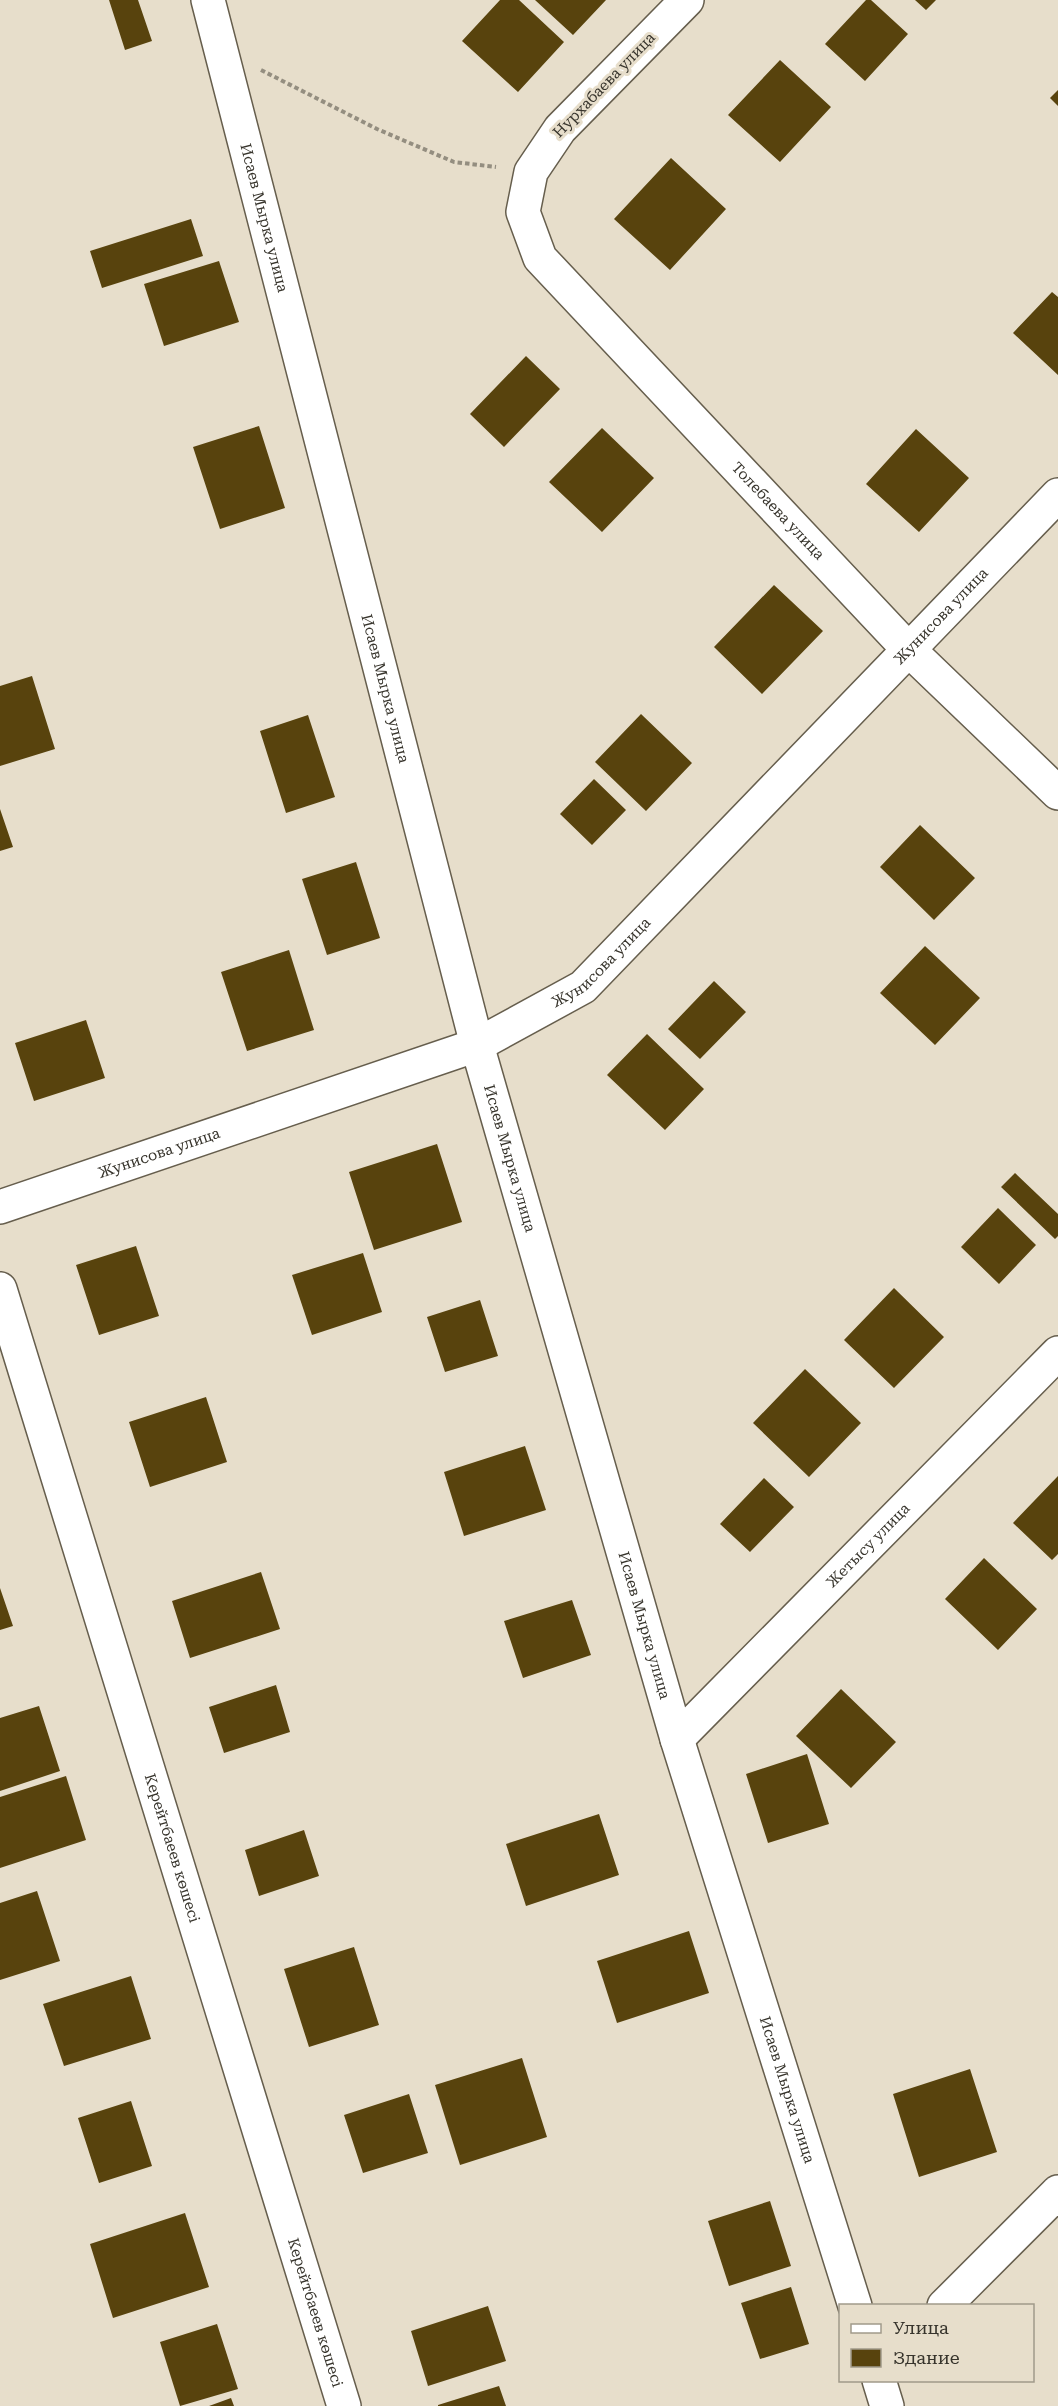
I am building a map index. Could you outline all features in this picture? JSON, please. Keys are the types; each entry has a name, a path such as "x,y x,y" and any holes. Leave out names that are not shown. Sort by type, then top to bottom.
{"street":[{"name":"Исаев Мырка улица","path":"208,0 223,51 477,1045 677,1739 854,2304"},
{"name":"Нурхабаева улица","path":"523,212 531,172 560,129 687,0"},
{"name":"Толебаева улица","path":"523,212 540,258 908,649 1058,793"},
{"name":"Жунисова улица","path":"0,1207 477,1045 583,987 1058,495"},
{"name":"Керейтбаеев көшесі","path":"0,1289 344,2406"},
{"name":"Жетысу улица","path":"677,1739 1058,1353"},
{"path":"946,2304 1058,2192"},
{"path":"880,2382 887,2406"}],"path":[{"path":"223,51 377,129 454,162 531,172"}],"building":[{"path":"109,0 138,0 152,41 125,50"},
{"path":"500,0 519,0 564,42 518,92 462,41"},
{"path":"535,0 606,0 573,35"},
{"path":"866,0 871,0 908,34 865,81 825,44"},
{"path":"915,0 936,0 926,10"},
{"path":"780,60 831,107 780,162 728,115"},
{"path":"1058,90 1058,106 1050,98"},
{"path":"671,158 726,209 670,270 614,219"},
{"path":"191,219 203,256 102,288 90,251"},
{"path":"219,261 239,322 164,346 144,284"},
{"path":"1052,292 1058,297 1058,375 1013,333"},
{"path":"526,356 560,389 504,447 470,414"},
{"path":"259,426 285,508 220,529 193,447"},
{"path":"602,428 654,478 602,532 549,482"},
{"path":"916,429 969,478 919,532 866,484"},
{"path":"774,585 823,631 762,694 714,647"},
{"path":"32,676 55,749 0,766 0,686"},
{"path":"641,714 692,763 646,811 595,762"},
{"path":"308,715 335,797 286,813 260,731"},
{"path":"594,779 626,810 592,845 560,814"},
{"path":"0,809 13,847 0,851"},
{"path":"920,825 975,878 934,920 880,867"},
{"path":"356,862 380,938 327,955 302,879"},
{"path":"925,946 980,998 935,1045 880,993"},
{"path":"289,950 314,1030 247,1051 221,972"},
{"path":"714,981 746,1012 700,1059 668,1029"},
{"path":"86,1020 105,1078 34,1101 15,1043"},
{"path":"647,1034 704,1089 665,1130 607,1075"},
{"path":"437,1144 462,1222 374,1250 349,1172"},
{"path":"1015,1173 1058,1214 1058,1236 1055,1239 1001,1187"},
{"path":"998,1208 1036,1245 999,1284 961,1247"},
{"path":"136,1246 159,1316 99,1335 76,1265"},
{"path":"363,1253 382,1312 312,1335 292,1275"},
{"path":"894,1288 944,1337 894,1388 844,1340"},
{"path":"480,1300 498,1356 445,1372 427,1317"},
{"path":"805,1369 861,1423 809,1477 753,1423"},
{"path":"206,1397 227,1462 150,1487 129,1422"},
{"path":"525,1446 546,1510 464,1536 444,1472"},
{"path":"1058,1476 1058,1554 1052,1560 1013,1523"},
{"path":"764,1478 794,1507 750,1552 720,1524"},
{"path":"984,1558 1037,1609 998,1650 945,1599"},
{"path":"261,1572 280,1629 190,1658 172,1601"},
{"path":"0,1588 13,1626 0,1630"},
{"path":"572,1600 591,1655 523,1678 504,1621"},
{"path":"276,1685 290,1732 224,1753 209,1707"},
{"path":"841,1689 896,1742 851,1788 796,1736"},
{"path":"39,1706 60,1771 0,1791 0,1718"},
{"path":"807,1754 829,1824 768,1843 746,1774"},
{"path":"66,1776 86,1840 0,1868 0,1797"},
{"path":"599,1814 619,1875 526,1906 506,1844"},
{"path":"304,1830 319,1876 259,1896 245,1850"},
{"path":"37,1891 60,1961 0,1980 0,1903"},
{"path":"689,1931 709,1993 617,2023 597,1961"},
{"path":"354,1947 379,2025 309,2047 284,1969"},
{"path":"131,1976 151,2039 64,2066 43,2004"},
{"path":"522,2058 547,2137 460,2165 435,2085"},
{"path":"970,2069 997,2152 919,2177 893,2094"},
{"path":"409,2094 428,2153 363,2173 344,2115"},
{"path":"131,2101 152,2166 99,2183 78,2118"},
{"path":"770,2201 791,2266 729,2286 708,2221"},
{"path":"185,2213 209,2287 113,2318 90,2244"},
{"path":"791,2287 809,2344 760,2359 741,2303"},
{"path":"488,2306 506,2361 428,2386 411,2331"},
{"path":"217,2324 238,2389 180,2406 160,2342"},
{"path":"499,2386 506,2406 438,2406 438,2405"},
{"path":"231,2398 234,2406 209,2406"}]}
